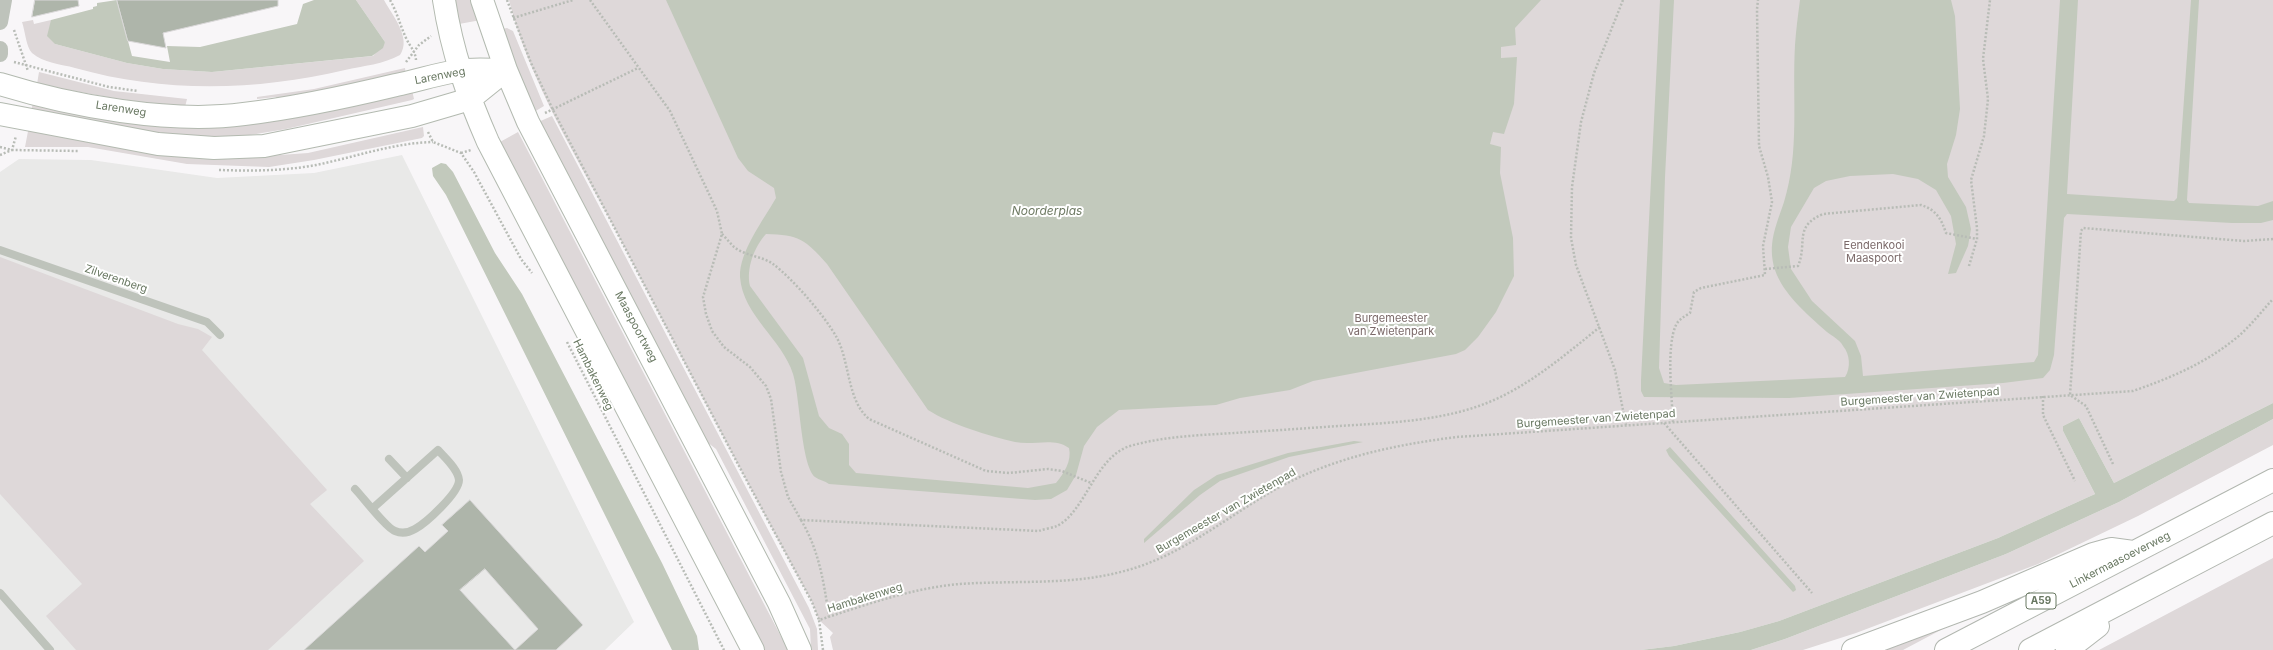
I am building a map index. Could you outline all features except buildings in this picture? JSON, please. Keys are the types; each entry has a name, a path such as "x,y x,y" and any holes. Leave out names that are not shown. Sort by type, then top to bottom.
{"main road":[{"path":"444,0 449,32 459,71 488,142 753,650"},
{"name":"Maaspoortweg","path":"482,0 506,70 528,122 779,603 800,650"},
{"path":"0,114 158,144 238,148 287,143 412,116 470,100 506,70"},
{"name":"Larenweg","path":"0,84 26,92 126,111 187,117 257,112 343,97 459,71 506,70"},
{"name":"Linkermaasoeverweg","path":"1946,650 2273,480"},
{"path":"2030,650 2273,523"},
{"name":"A59","path":"1853,650 1982,602 2092,554 2111,549 2135,552"},
{"path":"2067,650 2138,594"}],"street":[{"path":"0,22 4,0"},
{"path":"0,49 6,58"}],"lane":[{"name":"Zilverenberg","path":"0,250 207,322 220,335"},
{"path":"356,489 393,531 404,533 416,528 451,497 458,488 459,479 456,470 438,450 373,508"},
{"path":"389,459 407,478"},
{"path":"0,593 50,650"}],"path":[{"path":"390,0 398,15 406,39 415,50"},
{"path":"507,0 513,18 553,110 740,468 812,602 819,620"},
{"path":"513,18 573,0"},
{"path":"590,0 670,111 717,211 722,234 703,297 706,314 712,331 724,347 750,367 766,386 771,399 781,472 788,497 811,540 818,562 829,617"},
{"path":"1623,0 1594,73 1580,122 1572,187 1571,238 1576,265 1615,370 1626,425"},
{"path":"1673,422 1671,380 1672,334 1676,324 1690,314 1694,292 1700,288 1765,275 1763,246 1772,202 1768,177 1759,146 1758,0"},
{"path":"1969,266 1977,239 1978,228 1971,180 1984,136 1988,99 1984,59 1990,0"},
{"name":"Larenweg","path":"402,65 415,50 431,36"},
{"name":"Larenweg","path":"6,58 108,87 142,91"},
{"path":"553,110 638,68"},
{"path":"427,128 433,142 461,153 474,172 521,258 536,279"},
{"path":"0,155 12,150 17,131"},
{"path":"1765,269 1794,267 1800,262 1804,230 1810,220 1823,214 1920,206 1931,208 1939,217 1946,233 1977,239"},
{"path":"2113,464 2086,406 2070,395 2081,231 2083,228 2244,241 2273,239"},
{"path":"722,234 735,248 758,256 773,264 791,281 837,338 844,354 859,407 869,419 986,471 1009,473 1038,470 1062,471 1091,483"},
{"name":"Burgemeester van Zwietenpad","path":"921,589 960,584 1086,580 1129,570 1157,560 1277,489 1297,479 1344,459 1380,449 1457,437 2133,391 2168,379 2202,362 2235,339 2273,299"},
{"path":"801,520 1039,531 1056,526 1068,518 1091,483 1119,452 1131,446 1196,436 1388,422 1454,413 1480,406 1521,386 1549,368 1600,327"},
{"name":"Hambakenweg","path":"564,336 724,650"},
{"path":"2043,396 2043,415 2075,481"},
{"path":"1664,423 1812,593"},
{"name":"Hambakenweg","path":"823,650 819,620 921,589"}],"shaded area":[{"path":"402,155 634,622 605,650 0,650 0,172 19,159 91,160 217,178 314,173"}],"green space":[{"path":"356,0 384,0 400,27 404,41 400,55 380,63 311,77 243,85 176,85 142,82 52,63 41,59 32,53 27,43 22,22 33,20 34,24 51,20 55,44 127,63 163,69 212,72 373,56 385,42"},
{"path":"455,0 476,0 481,20 459,24"},
{"name":"Burgemeester van Zwietenpark","path":"509,0 2273,0 2273,403 2114,483 2079,418 2063,426 2063,431 2095,494 1998,538 1779,621 1740,632 1674,646 1641,650 833,650 830,637 833,633 819,620 812,602 556,119 529,60"},
{"path":"507,28 513,31 544,106 534,112 497,30"},
{"path":"405,68 406,76 277,104 276,97 257,99 257,97 314,89"},
{"path":"39,72 114,91 187,99 185,107 74,91 37,84"},
{"path":"412,90 414,99 412,100 286,129 238,137 168,138 31,111 33,103 140,122"},
{"path":"552,116 809,608 817,629 818,650 811,650 810,629 716,449 698,435 536,123"},
{"path":"29,126 204,156 239,158 308,153 423,127 424,136 422,138 314,160 269,167 187,164 88,147 25,147"},
{"path":"518,132 788,650 765,650 500,142"},
{"path":"0,257 178,324 198,329 212,337 202,350 327,490 310,504 364,561 268,650 76,650 46,616 82,584 0,494"},
{"path":"2273,419 2273,445 2138,516 2038,564 1856,633 1803,650 1751,650 1785,639 2006,554 2119,502"},
{"path":"2273,558 2273,650 2099,650"},
{"path":"1954,623 1903,650 1874,650"}],"water":[{"path":"117,0 132,56 170,62 167,46 200,47 297,24 303,4 314,0 356,0 385,42 383,48 372,56 212,72 163,69 127,63 55,44 47,36 51,20 93,9 93,7 97,6 97,3"},
{"name":"Noorderplas","path":"666,0 1541,0 1515,28 1516,45 1501,47 1501,58 1517,57 1514,104 1504,134 1493,132 1490,144 1501,147 1500,173 1513,238 1514,276 1496,312 1478,337 1465,350 1456,354 1313,381 1290,390 1240,398 1216,405 1119,410 1097,427 1084,446 1076,475 1067,490 1051,499 1035,500 829,484 815,477 810,470 804,445 793,374 788,361 748,304 740,277 744,257 753,236 776,198 774,188 748,171 738,158","holes":["766,234 794,237 801,240 813,249 827,264 928,410 958,425 1015,442 1050,442 1069,448 1070,453 1068,462 1056,483 1028,488 856,473 849,465 849,444 842,434 829,428 819,416 803,358 750,286 750,266 758,245"]},
{"path":"1660,0 1674,0 1665,177 1659,368 1664,383 1676,385 1845,377 1847,373 1849,361 1845,349 1836,338 1812,319 1790,296 1779,279 1773,261 1772,243 1789,183 1794,144 1794,65 1796,28 1800,0 1951,0 1955,16 1960,109 1956,135 1947,164 1948,177 1966,207 1971,229 1968,246 1956,273 1948,274 1956,244 1951,216 1936,190 1918,179 1893,174 1850,176 1826,181 1814,188 1791,227 1788,247 1791,269 1812,301 1855,341 1861,356 1863,376 2034,362 2038,355 2060,0 2078,0 2067,194 2174,201 2177,198 2191,0 2199,0 2187,200 2189,203 2258,206 2273,201 2273,220 2261,223 2232,223 2067,214 2064,218 2054,355 2050,370 2043,378 2003,383 1789,398 1644,397 1641,391 1641,380"},
{"path":"441,163 446,164 453,172 495,253 522,294 662,563 697,636 699,650 672,650 446,195 433,176 432,168"},
{"path":"2273,403 2273,419 2119,502 2006,554 1785,639 1751,650 1641,650 1674,646 1740,632 1779,621 1998,538 2095,494 2063,431 2063,426 2079,418 2114,483"},
{"path":"1354,441 1363,442 1289,457 1220,481 1200,495 1144,543 1144,539 1194,490 1217,475 1288,453"},
{"path":"1670,447 1795,586 1796,590 1793,592 1669,456 1666,450"}],"park label":[{"name":"Eendenkooi Maaspoort","path":"1874,252"}]}
